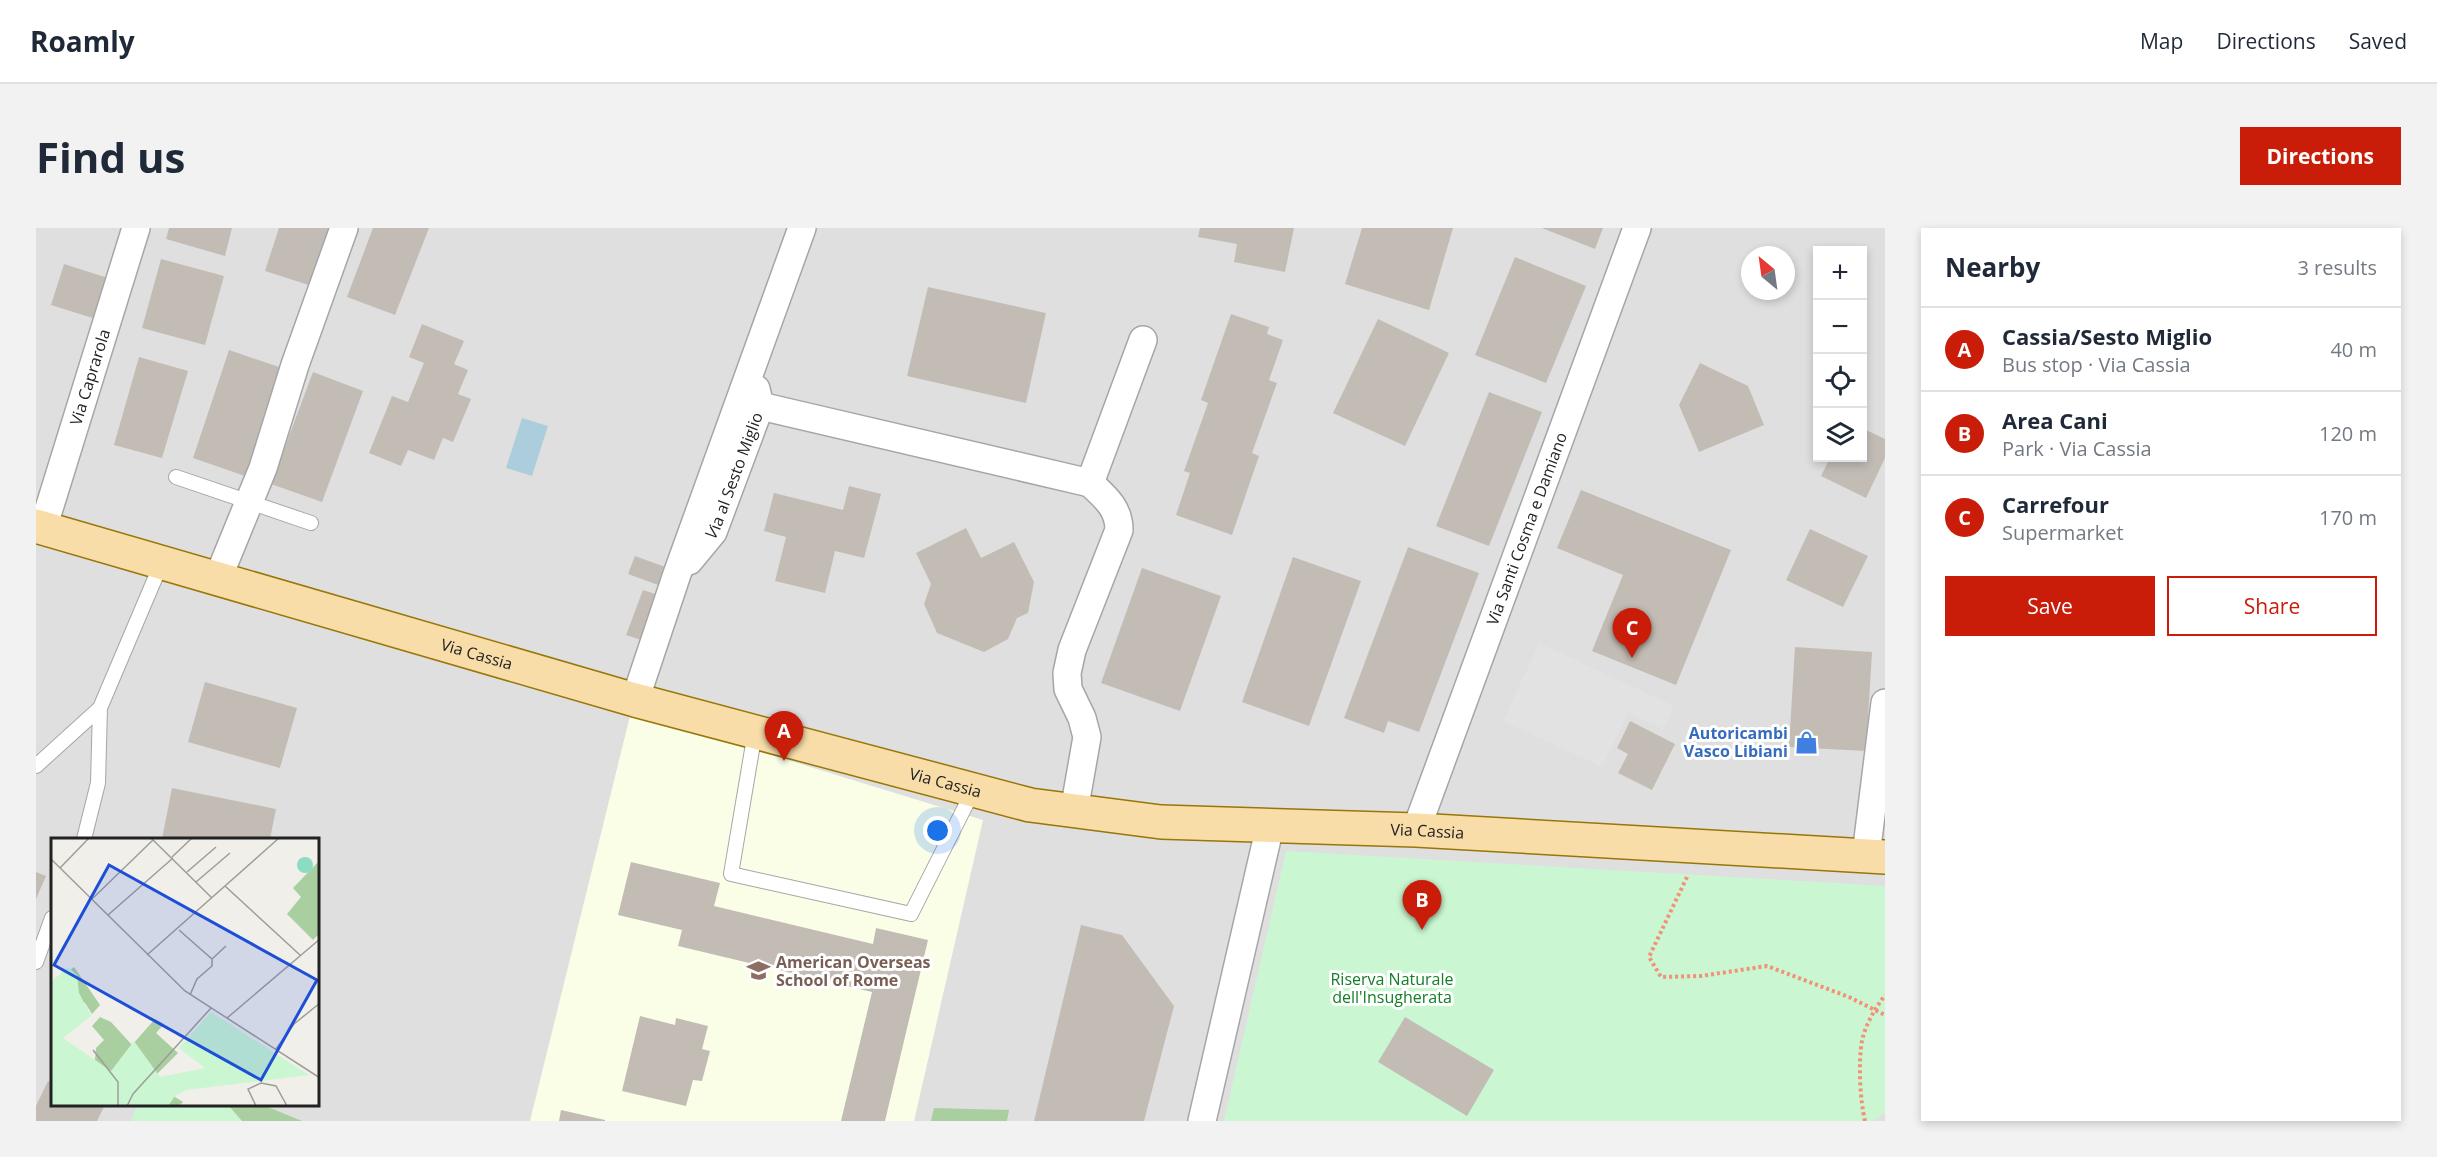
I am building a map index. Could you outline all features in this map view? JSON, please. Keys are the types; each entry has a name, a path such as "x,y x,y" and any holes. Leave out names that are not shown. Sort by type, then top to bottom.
{"main road":[{"name":"Via Cassia","path":"40,527 635,700 1030,805 1161,822 1416,831 1875,856"}],"street":[{"name":"Via Caprarola","path":"40,527 136,228"},
{"path":"218,578 263,468 295,365 344,228"},
{"name":"Via al Sesto Miglio","path":"635,700 677,574 802,228"},
{"name":"Via Santi Cosma e Damiano","path":"1416,831 1637,228"},
{"path":"1090,483 1143,340"},
{"name":"Via al Sesto Miglio","path":"677,574 713,532 760,406 752,367"},
{"path":"760,406 1090,483 1114,507 1119,517 1119,530 1072,650 1067,673 1068,689 1082,718 1087,737 1074,811"},
{"path":"1875,856 1885,704"},
{"path":"1202,1121 1270,826"}],"lane":[{"path":"176,477 311,524"},
{"path":"84,838 98,783 100,708 162,562"},
{"path":"36,766 100,708"},
{"path":"755,732 731,874 911,914 973,790"},
{"path":"36,962 51,921"}],"path":[{"path":"1696,846 1688,873 1649,957 1660,977 1701,976 1767,966 1849,997 1885,1015"},
{"path":"1865,1121 1860,1101 1862,1041 1874,1010 1885,995"}],"shaded area":[{"path":"36,228 1885,228 1885,1121 36,1121"},
{"path":"1539,643 1674,706 1663,729 1628,713 1602,767 1503,721"},
{"name":"American Overseas School of Rome","path":"631,712 983,820 914,1121 530,1121"}],"green space":[{"name":"Riserva Naturale dell'Insugherata","path":"1286,851 1885,886 1885,1113 1873,1121 1224,1121"},
{"path":"136,1106 229,1106 242,1121 131,1121"},
{"path":"161,1106 265,1106 302,1121 155,1121"},
{"path":"934,1108 1009,1110 1007,1121 931,1121"}],"water":[{"path":"522,418 548,426 532,476 506,468"}],"building":[{"path":"169,228 232,228 225,256 166,239"},
{"path":"279,228 338,228 318,288 265,271"},
{"path":"373,228 429,228 395,315 347,297"},
{"path":"1200,228 1294,228 1285,272 1234,262 1237,244 1198,237"},
{"path":"1362,228 1453,228 1429,310 1345,284"},
{"path":"1542,228 1603,228 1595,249"},
{"path":"1515,257 1586,286 1546,383 1475,355"},
{"path":"161,259 224,276 205,345 142,328"},
{"path":"64,264 111,279 99,320 51,305"},
{"path":"928,287 1046,313 1026,403 907,376"},
{"path":"1231,314 1269,327 1267,334 1283,340 1269,380 1277,383 1252,453 1259,456 1232,535 1176,515 1190,473 1184,471 1208,403 1201,400"},
{"path":"1378,319 1449,353 1405,446 1333,413"},
{"path":"422,324 464,341 454,364 468,370 458,394 471,399 453,442 443,438 434,460 408,450 401,466 369,453 392,396 408,402 424,363 409,357"},
{"path":"229,350 282,368 245,476 193,458"},
{"path":"139,357 188,371 162,458 114,445"},
{"path":"1700,363 1748,386 1764,425 1699,452 1679,405"},
{"path":"313,372 363,391 322,502 271,484"},
{"path":"1489,392 1542,412 1489,546 1436,526"},
{"path":"1867,430 1885,439 1885,458 1866,498 1821,476 1828,462 1867,462"},
{"path":"849,486 881,494 864,558 835,551 825,593 775,581 786,537 764,531 774,493 843,510"},
{"path":"1581,490 1731,550 1676,685 1592,651 1623,575 1557,548"},
{"path":"966,528 981,558 1014,542 1034,582 1028,613 1017,618 1008,639 984,652 937,633 924,604 931,584 916,553"},
{"path":"1810,529 1868,556 1843,607 1786,580"},
{"path":"1408,547 1479,573 1419,732 1388,721 1384,733 1344,718"},
{"path":"635,556 668,568 661,586 628,574"},
{"path":"1293,557 1361,581 1309,726 1242,702"},
{"path":"1142,568 1221,596 1180,711 1101,683"},
{"path":"643,590 661,596 644,641 626,635"},
{"path":"1795,647 1872,652 1866,751 1789,747"},
{"path":"205,682 297,708 280,768 188,742"},
{"path":"1630,721 1675,744 1652,790 1618,773 1628,754 1617,748"},
{"path":"172,788 276,809 270,838 162,838"},
{"path":"631,862 720,883 714,906 873,944 876,928 928,940 885,1121 841,1121 872,992 678,946 682,930 618,915"},
{"path":"36,872 46,876 36,899"},
{"path":"1081,925 1122,935 1174,1006 1144,1121 1034,1121"},
{"path":"640,1016 675,1025 676,1018 708,1026 702,1049 710,1051 702,1081 693,1080 686,1106 622,1091"},
{"path":"1405,1017 1494,1070 1467,1116 1378,1062"},
{"path":"48,1081 51,1082 51,1106 104,1107 97,1121 36,1121 36,1106"},
{"path":"561,1110 605,1120 605,1121 559,1121"}],"place":[{"name":"Carrefour","path":"1632,658"},
{"name":"Autoricambi Vasco Libiani","path":"1806,742"},
{"name":"Cassia/Sesto Miglio","path":"784,761"},
{"name":"Area Cani","path":"1422,930"},
{"name":"American Overseas School of Rome","path":"758,971"}]}
